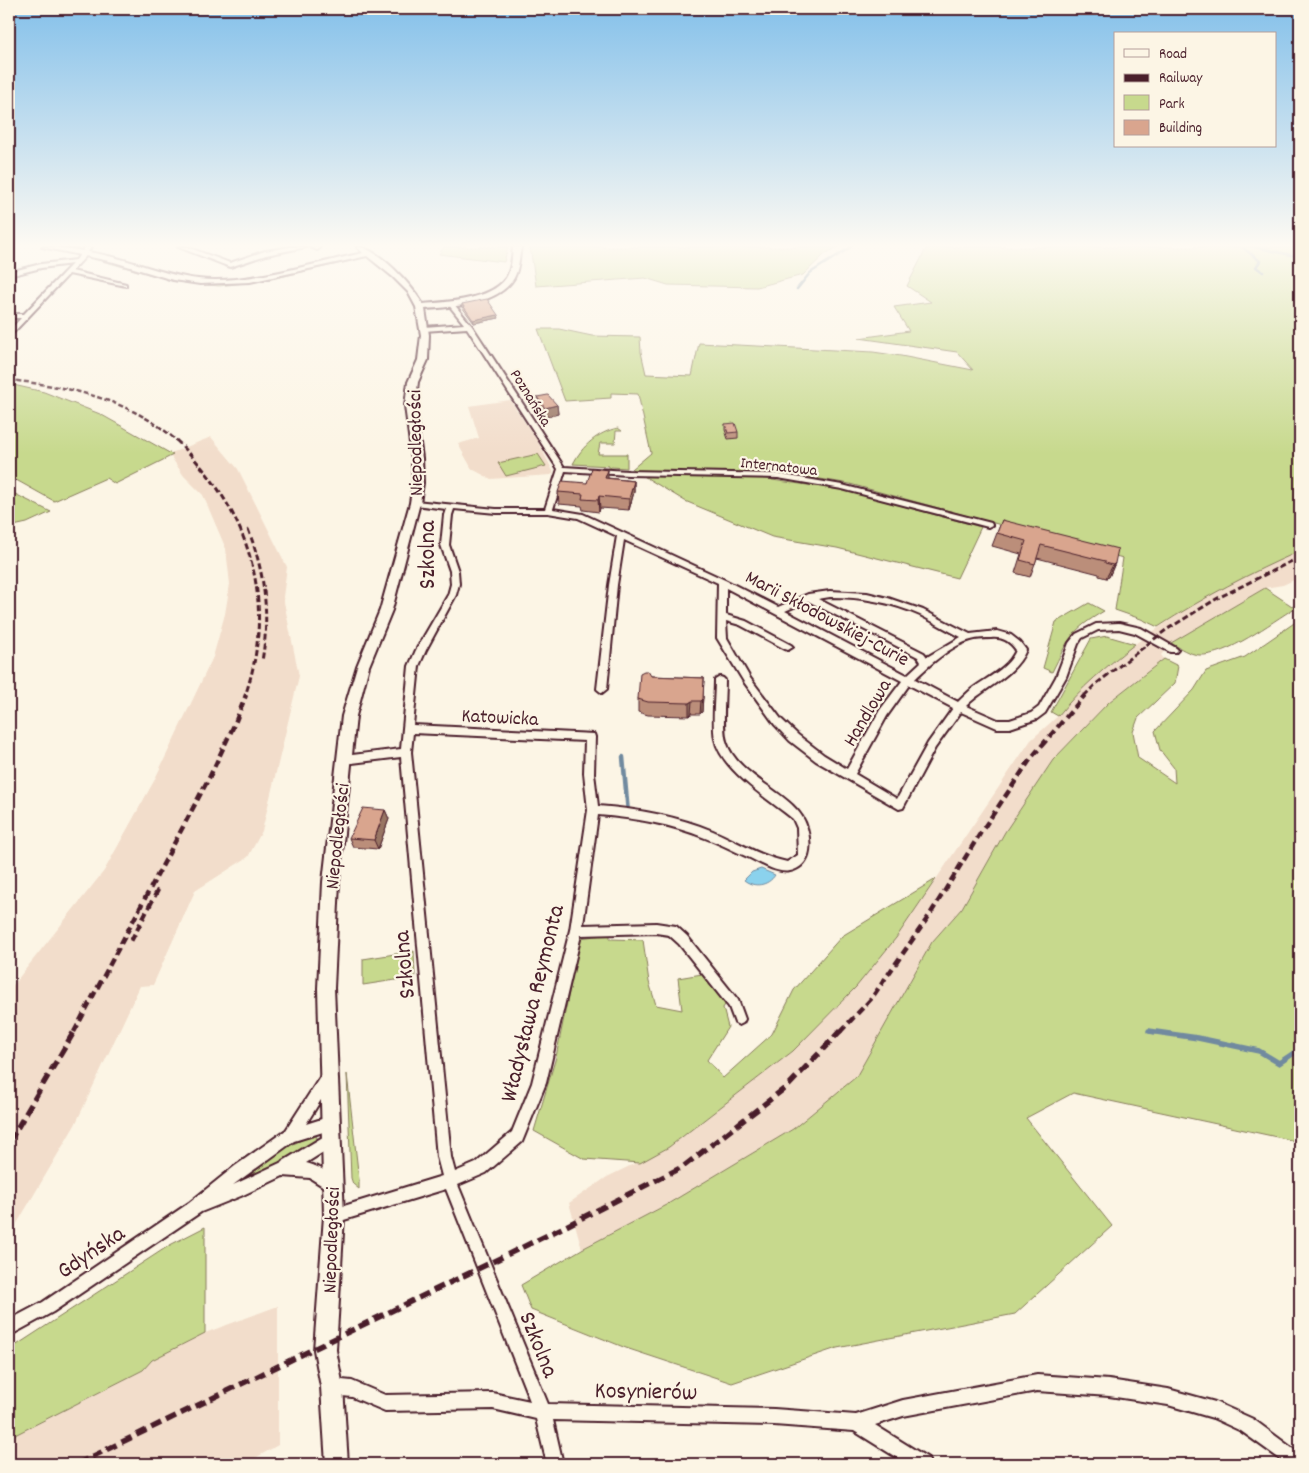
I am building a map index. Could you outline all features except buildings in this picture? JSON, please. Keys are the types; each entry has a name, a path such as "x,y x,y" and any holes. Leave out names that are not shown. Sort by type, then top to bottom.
{"main road":[{"name":"Niepodległości","path":"337,1464 332,1387 325,1350 334,1216 326,988 331,882 349,716 353,695 386,610 415,503 418,483 417,458 410,406 413,382 423,360 424,329 421,316"}],"street":[{"path":"9,316 27,316"},
{"path":"9,334 27,316"},
{"name":"Poznańska","path":"461,316 562,469"},
{"path":"424,329 469,326"},
{"path":"548,511 562,469"},
{"name":"Internatowa","path":"562,469 628,474 778,476 842,487 988,525"},
{"name":"Marii Skłodowskiej-Curie","path":"415,503 496,511 548,511 580,516 722,582 960,707 997,724 1010,724 1034,716 1042,710 1061,677 1074,642 1079,636 1096,627 1130,628 1144,632 1173,650"},
{"name":"Szkolna","path":"451,507 448,515 445,545 454,571 452,596 414,666 406,752 444,1157 450,1181 543,1412 555,1464"},
{"path":"602,688 621,535"},
{"path":"722,582 722,638 747,680 778,722 806,748 899,805 936,738 960,707 988,681 1010,666 1021,650 1007,636 990,634 968,637 920,612 874,597 842,593 808,597 790,603 778,611"},
{"path":"808,597 921,655 926,663"},
{"path":"722,616 743,623 788,647"},
{"name":"Handlowa","path":"849,776 895,694 908,679 936,654 968,637"},
{"path":"593,810 631,813 659,818 708,834 774,864 788,867 797,863 803,857 802,828 797,816 738,769 725,752 720,739 720,680"},
{"name":"Katowicka","path":"409,729 590,737"},
{"name":"Władysława Reymonta","path":"334,1216 450,1181 481,1168 517,1137 539,1082 576,930 593,810 589,773 590,737"},
{"path":"344,760 406,752"},
{"path":"576,930 656,928 672,930 683,940 734,1004 739,1019"},
{"name":"Gdyńska","path":"9,1328 48,1307 194,1208 240,1171 291,1135 329,1077"},
{"name":"Gdyńska","path":"291,1135 331,1131"},
{"name":"Gdyńska","path":"194,1208 240,1191 280,1170 331,1131"},
{"name":"Gdyńska","path":"280,1170 300,1168 315,1172 332,1185"},
{"path":"856,1423 903,1408 1037,1383 1109,1388 1168,1397 1215,1410 1247,1425 1300,1464"},
{"name":"Kosynierów","path":"332,1387 352,1389 385,1403 493,1401 543,1412 774,1416 856,1423 922,1464"}],"shaded area":[{"path":"510,400 538,442 554,473 551,475 491,479 472,469 458,444 479,438 469,406"},
{"path":"211,437 238,469 287,567 283,597 299,676 262,831 248,857 195,891 153,985 140,986 75,1125 9,1237 9,990 104,871 154,781 213,657 225,614 230,584 226,549 203,495 184,476 169,454"},
{"path":"1300,551 1300,577 1283,585 1265,588 1171,643 1161,655 1164,659 1109,702 1053,760 1005,832 962,908 932,942 856,1077 793,1129 666,1205 582,1249 569,1203 607,1177 669,1147 793,1051 856,987 896,938 1031,740 1058,716 1074,695 1135,644 1199,600 1263,567"},
{"path":"278,1306 278,1445 245,1464 9,1464 9,1438 143,1370 152,1360 205,1333"}],"green space":[{"path":"899,316 1300,316 1300,551 1228,586 1158,627 1115,610 1123,558 850,484 767,470 772,480 843,490 981,527 957,578 837,548 772,537 685,501 632,469 651,453 638,394 611,393 611,398 565,401 538,329 559,329 592,336 640,337 646,374 692,376 699,343 873,352 973,370 957,352 859,338 909,331"},
{"path":"9,384 44,392 100,414 173,455 115,484 106,478 54,501 9,476"},
{"path":"618,428 622,431 616,431 615,443 600,443 598,454 627,454 627,468 611,467 609,470 609,466 573,464 581,451 597,436"},
{"path":"538,454 546,466 506,476 498,463"},
{"path":"9,491 51,512 27,523 9,527"},
{"path":"1265,588 1295,608 1235,645 1210,654 1199,655 1171,643"},
{"path":"1089,603 1104,611 1077,630 1067,643 1052,672 1043,668 1056,622"},
{"path":"1300,619 1300,1142 1073,1093 1026,1118 1112,1226 1015,1314 837,1348 732,1383 626,1348 531,1310 521,1285 582,1249 666,1205 793,1129 856,1077 932,942 962,908 1005,832 1053,760 1109,702 1164,659 1178,666 1175,683 1138,718 1133,732 1138,758 1175,783 1174,768 1160,750 1155,731 1194,690 1206,671 1245,657"},
{"path":"1107,636 1135,644 1104,669 1058,716 1051,712 1091,639"},
{"path":"936,879 896,938 856,987 793,1051 669,1147 640,1163 584,1159 534,1131 556,1057 580,938 610,934 610,939 643,940 649,982 656,1005 682,1010 678,978 702,974 726,1003 723,1008 728,1027 707,1060 723,1078 772,1034 794,990 842,936"},
{"path":"414,951 415,977 363,985 363,959"},
{"path":"347,1074 359,1189 353,1184 351,1178"},
{"path":"312,1135 318,1139 307,1149 243,1180 240,1179 285,1148"},
{"path":"205,1227 205,1333 152,1360 143,1370 9,1438 9,1350 170,1245"}],"water":[{"path":"761,869 775,875 769,882 756,885 744,880 752,872"}],"waterway":[{"path":"1296,565 1300,563"},
{"path":"623,757 628,813"},
{"path":"1154,1032 1149,1031 1198,1038 1259,1051 1279,1063 1294,1053 1300,1055"}],"railway":[{"path":"9,380 54,386 98,397 140,415 160,427 177,441"},
{"path":"177,441 201,467 222,496 239,526 250,558 257,591 258,625 255,660 245,696"},
{"path":"248,529 262,578 266,611 262,661"},
{"path":"1085,695 1096,684 1166,630 1218,598 1300,557"},
{"path":"74,1032 210,776 246,695"},
{"path":"840,1032 871,999 929,916 983,829 1032,757 1085,695"},
{"path":"131,941 160,886"},
{"path":"9,1142 75,1030"},
{"path":"77,1464 564,1227 684,1166 789,1085 841,1030"}]}
